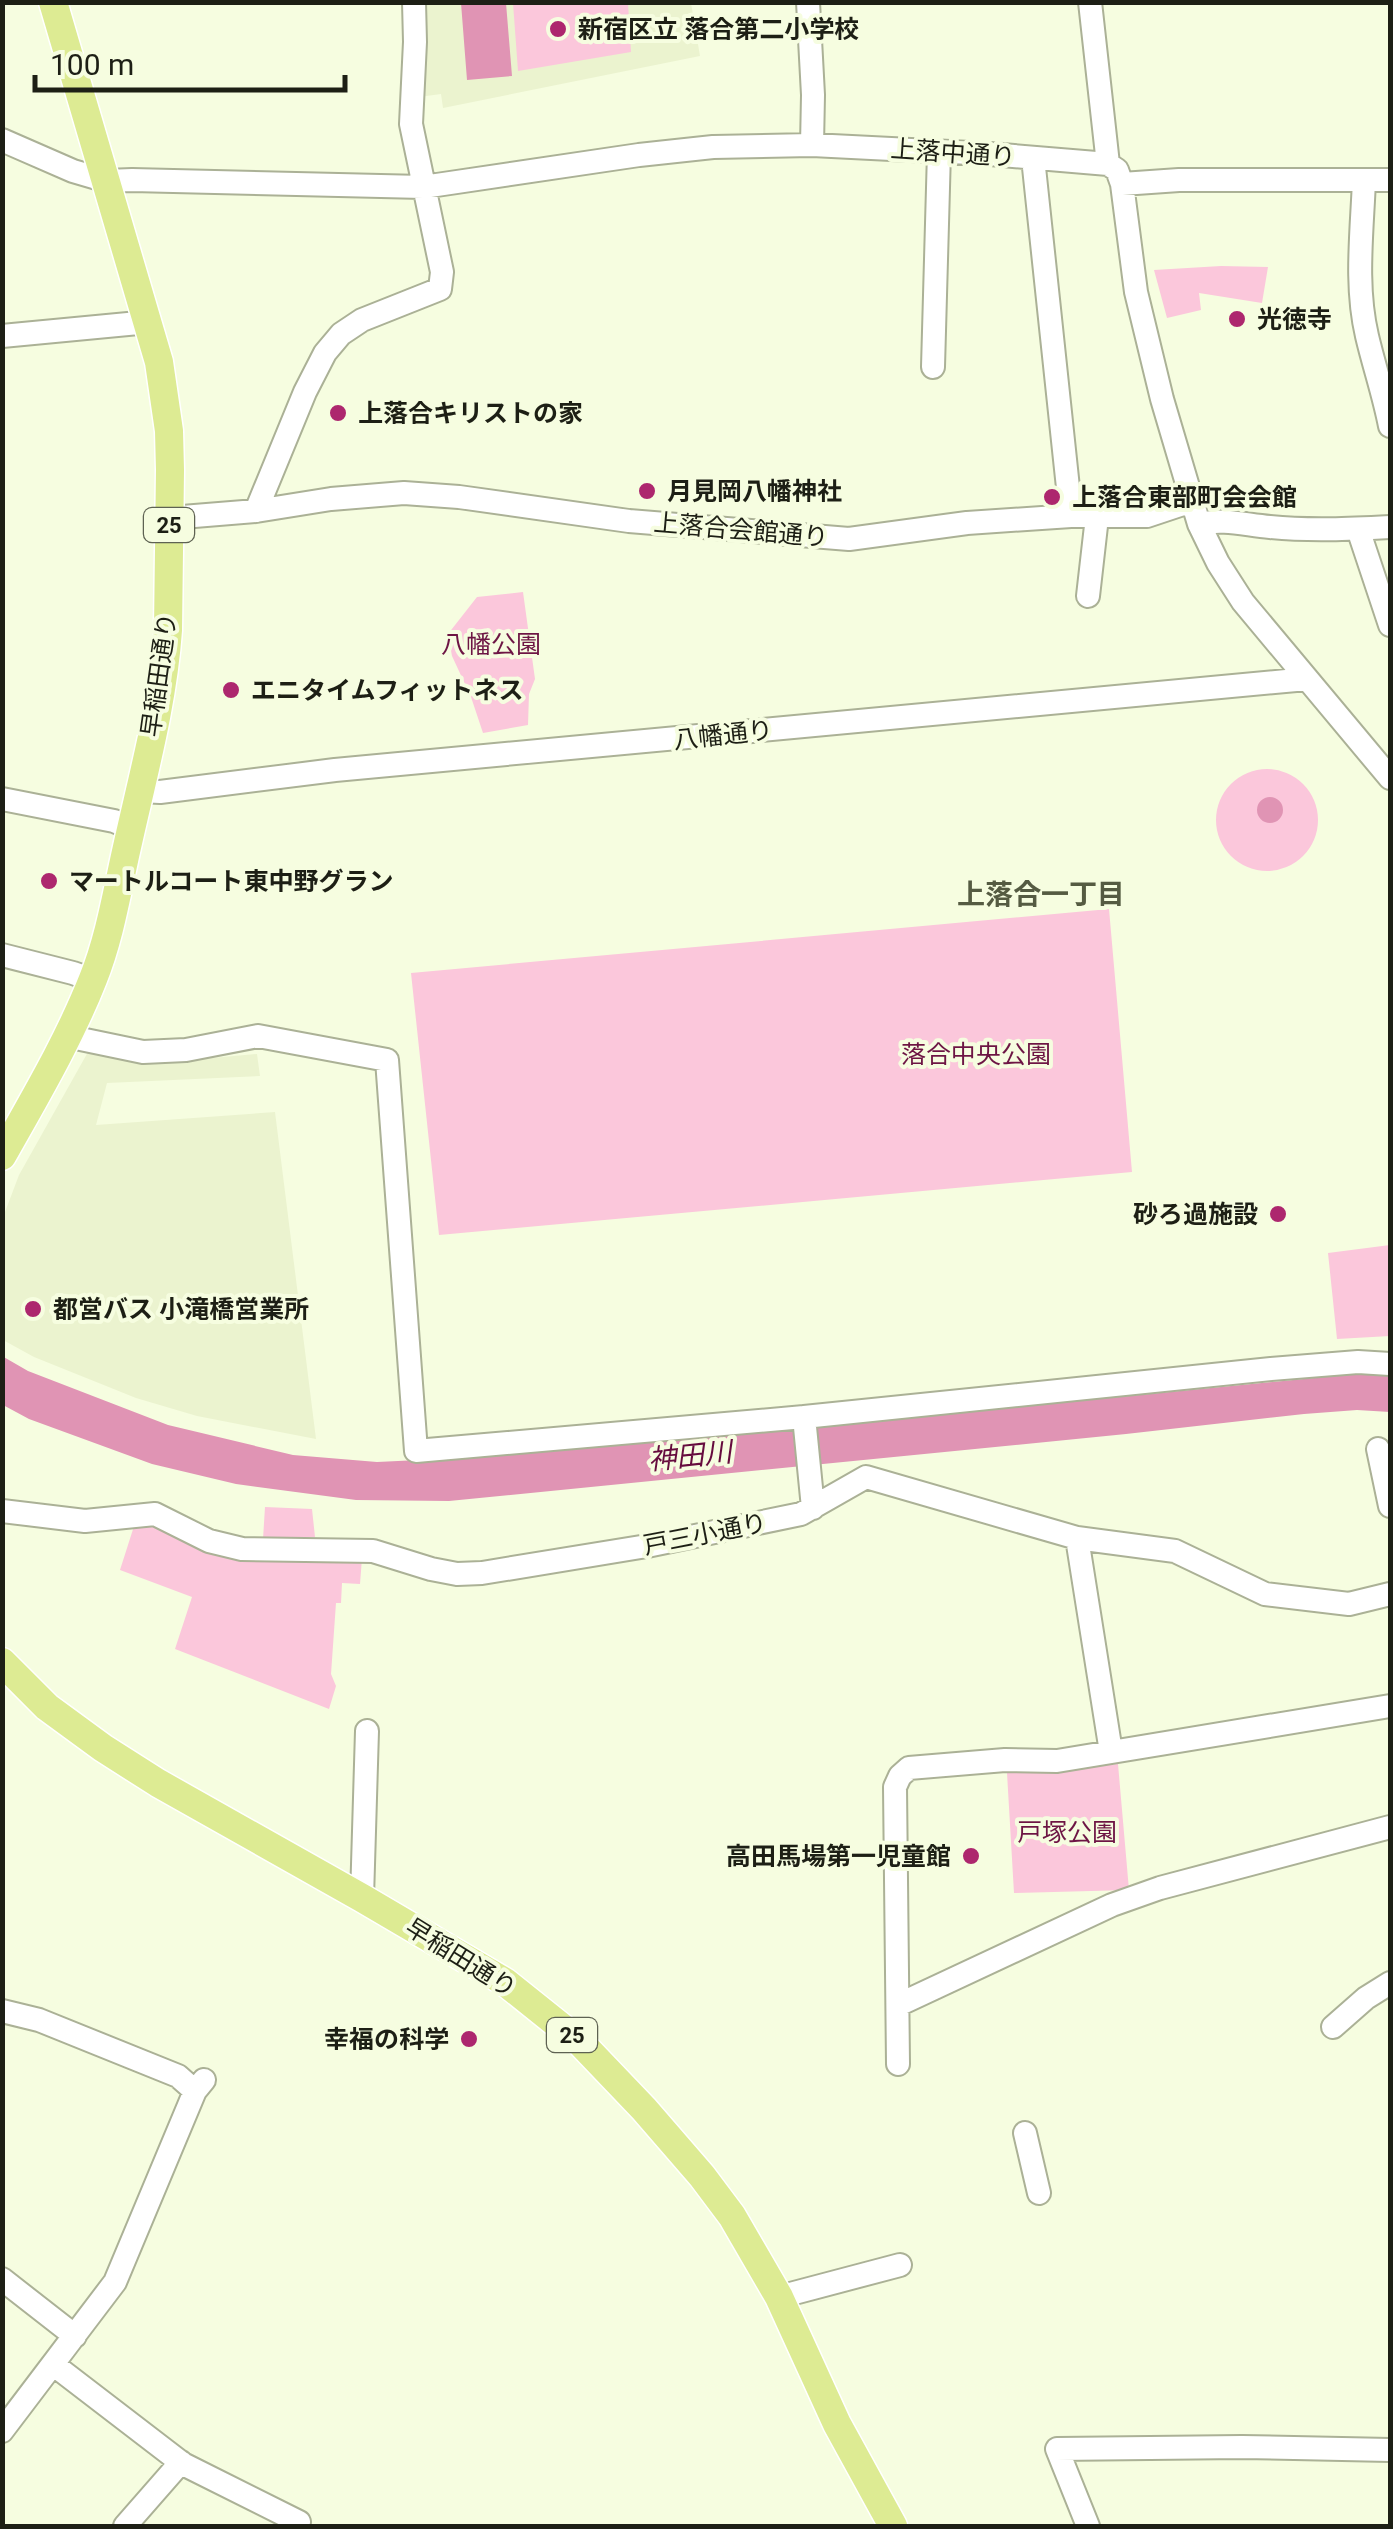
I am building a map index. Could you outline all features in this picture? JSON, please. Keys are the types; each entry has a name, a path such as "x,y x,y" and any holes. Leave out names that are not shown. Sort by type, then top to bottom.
{"main road":[{"name":"早稲田通り","path":"2,1156 92,980 111,919 167,654 169,431 160,362 53,2"},
{"name":"早稲田通り","path":"2,1662 46,1707 103,1748 505,1982 580,2042 644,2109 724,2204 779,2298 837,2424 893,2526"}],"street":[{"path":"256,511 305,392 325,353 340,334 362,320 440,289 442,272 411,124 414,2"},
{"path":"808,2 812,145"},
{"path":"1090,2 1108,164 1117,170 1122,184 1136,292 1162,399 1196,512 1218,563 1243,602 1390,778"},
{"name":"上落中通り","path":"2,140 58,166 106,181 423,187 713,147 812,145 1108,164"},
{"path":"933,367 939,152"},
{"path":"1033,158 1071,516"},
{"path":"1122,184 1179,180 1390,180"},
{"path":"1364,180 1360,279 1366,334 1390,426"},
{"path":"2,336 149,322"},
{"name":"上落合会館通り","path":"170,518 404,493 628,521 849,539 966,523 1196,512 1217,520 1273,528 1390,527"},
{"path":"1088,596 1097,517"},
{"path":"1358,529 1390,624"},
{"name":"八幡通り","path":"140,791 1306,679"},
{"path":"2,800 114,821 131,828"},
{"path":"2,955 92,980"},
{"path":"66,1036 143,1052 186,1050 258,1036 387,1060 416,1452 804,1422 1270,1369 1358,1362 1390,1364"},
{"path":"804,1422 813,1508"},
{"path":"1378,1449 1390,1506"},
{"name":"戸三小通り","path":"2,1511 85,1521 155,1514 209,1542 242,1550 374,1552 430,1570 482,1573 663,1543 801,1514 866,1476 1077,1538 1174,1551 1265,1594 1349,1604 1390,1594"},
{"path":"1077,1538 1111,1752"},
{"path":"898,2064 895,1787 909,1768 1057,1760 1390,1706"},
{"path":"362,1898 368,1730"},
{"path":"898,2005 1070,1924 1144,1894 1390,1826"},
{"path":"1333,2027 1390,1982"},
{"path":"2,2010 39,2020 199,2086 116,2282 2,2431"},
{"path":"1026,2133 1038,2193"},
{"path":"779,2298 900,2266"},
{"path":"2,2279 76,2336"},
{"path":"54,2365 181,2462 299,2522 297,2526"},
{"path":"1088,2526 1057,2450 1390,2450"},
{"path":"125,2526 181,2462"}],"shaded area":[{"name":"新宿区立 落合第二小学校","path":"422,3 691,3 700,56 443,108 441,94 419,97"},
{"path":"88,1052 156,1063 257,1054 260,1076 107,1083 96,1125 275,1112 316,1439 197,1416 136,1398 34,1357 3,1340 2,1220 19,1175"}],"green space":[{"path":"513,3 628,3 631,52 518,71"},
{"path":"1268,267 1262,303 1199,293 1201,310 1167,318 1154,270"},
{"name":"八幡公園","path":"523,592 535,679 529,694 528,725 483,733 452,656 448,634 477,597"},
{"path":"1267,769 1287,773 1303,784 1314,800 1318,820 1314,840 1303,856 1287,867 1267,871 1247,867 1231,856 1220,840 1216,820 1220,800 1231,784 1247,773"},
{"name":"落合中央公園","path":"1109,909 1132,1172 439,1235 411,973"},
{"path":"1390,1245 1390,1336 1337,1339 1328,1253"},
{"path":"265,1507 312,1509 315,1537 263,1539"},
{"path":"135,1523 157,1523 210,1550 362,1558 360,1584 342,1583 341,1603 336,1603 331,1674 336,1686 329,1709 175,1649 192,1597 120,1570"},
{"name":"戸塚公園","path":"1118,1764 1129,1890 1014,1893 1007,1773"}],"water":[{"path":"461,3 506,3 512,76 467,80"},
{"path":"1270,797 1279,801 1283,810 1279,819 1270,823 1261,819 1257,810 1261,801"},
{"name":"神田川","path":"2,1356 28,1371 168,1425 293,1455 377,1462 623,1445 1355,1374 1390,1374 1390,1412 1304,1414 449,1501 356,1500 236,1484 152,1464 29,1419 3,1405"}],"place":[{"name":"新宿区立 落合第二小学校","path":"558,29"},
{"name":"光徳寺","path":"1237,319"},
{"name":"上落合キリストの家","path":"338,413"},
{"name":"月見岡八幡神社","path":"647,491"},
{"name":"上落合東部町会会館","path":"1052,497"},
{"name":"エニタイムフィットネス","path":"231,690"},
{"name":"マートルコート東中野グラン","path":"49,881"},
{"name":"砂ろ過施設","path":"1278,1214"},
{"name":"都営バス 小滝橋営業所","path":"33,1309"},
{"name":"高田馬場第一児童館","path":"971,1856"},
{"name":"幸福の科学","path":"469,2039"}],"district":[{"name":"上落合一丁目","path":"1041,894"}]}
